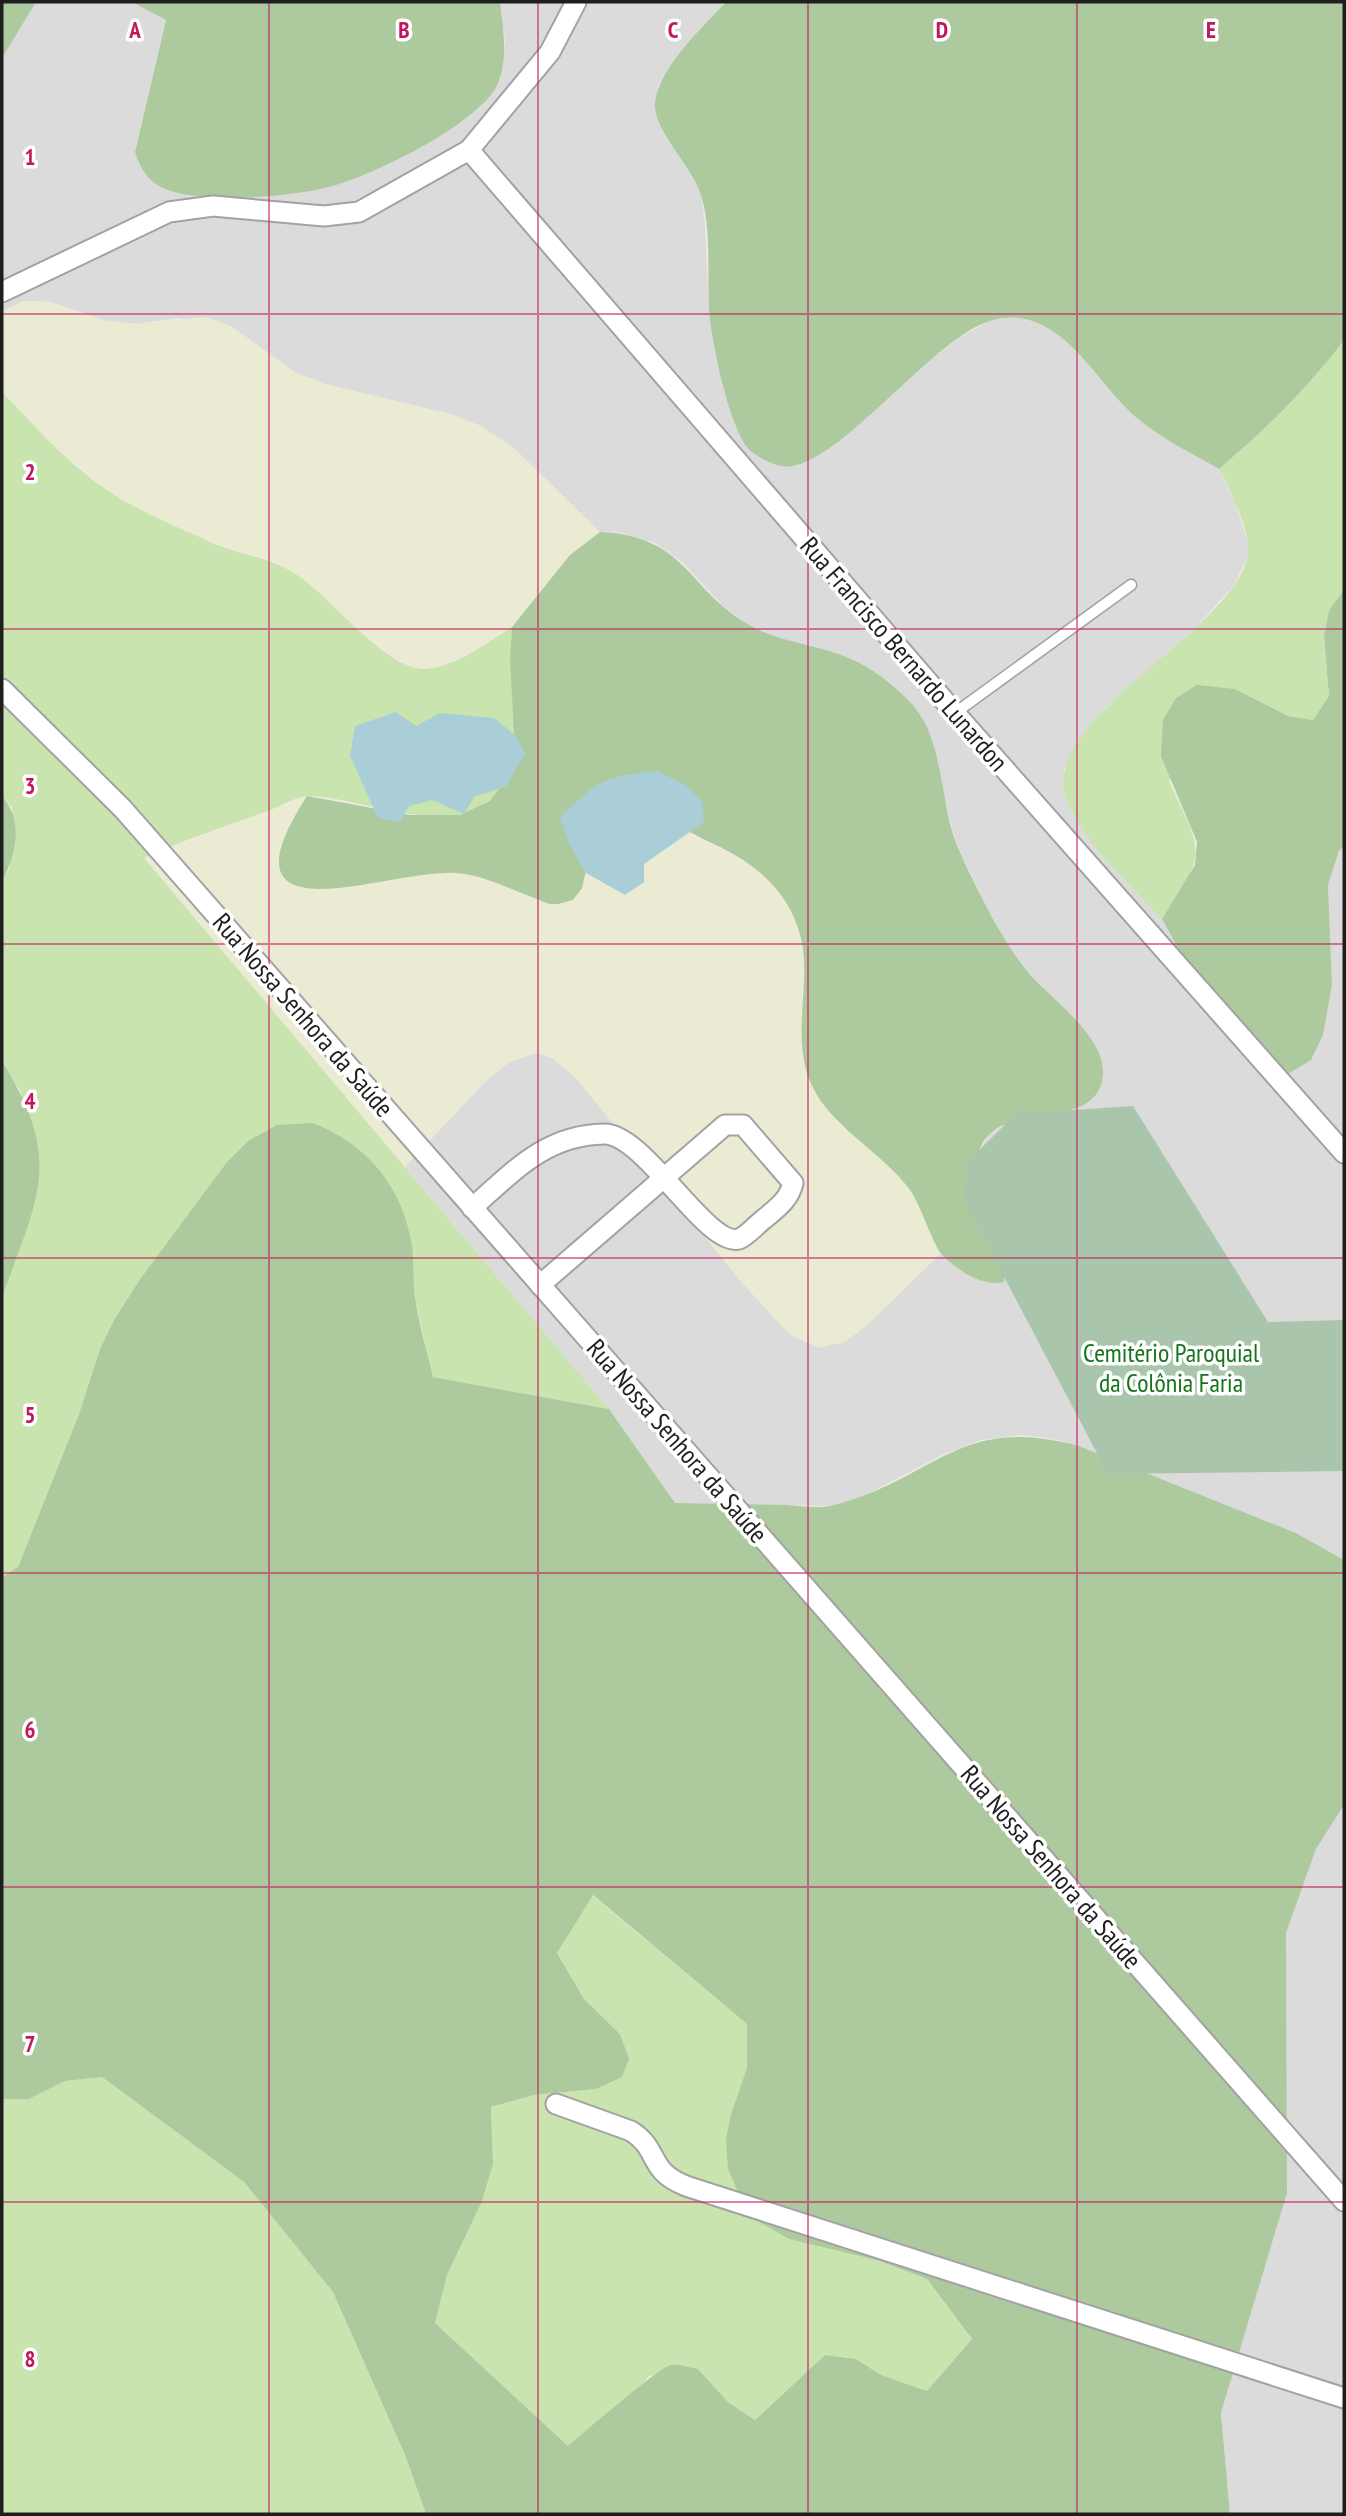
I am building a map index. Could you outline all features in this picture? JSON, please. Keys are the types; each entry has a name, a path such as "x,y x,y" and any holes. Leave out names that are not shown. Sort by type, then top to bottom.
{"street":[{"path":"2,292 169,212 213,206 324,216 359,212 469,150 550,52 576,2"},
{"name":"Rua Francisco Bernardo Lunardon","path":"469,150 955,713 1344,1153"},
{"name":"Rua Nossa Senhora da Saúde","path":"2,689 122,809 1344,2202"},
{"path":"472,1208 538,1150 553,1144 606,1133 622,1141 664,1178 716,1234 730,1240 741,1238 783,1202 790,1195 793,1183 743,1125 725,1125 664,1178 540,1285"},
{"path":"556,2104 631,2131 642,2138 658,2169 667,2178 687,2186 1344,2398"}],"lane":[{"path":"955,713 1131,585"}],"shaded area":[{"path":"36,2 132,2 166,19 135,151 461,123 481,107 498,82 505,42 500,2 726,2 685,47 658,86 660,123 687,163 701,193 709,313 735,426 915,372 960,337 987,322 1016,315 1050,327 1073,348 1137,418 1166,439 1219,469 1236,505 1248,544 1247,558 1234,585 1196,627 1104,709 1082,735 1064,769 1073,816 1162,919 1179,950 1323,1035 1332,985 1328,885 1339,851 1344,845 1344,1560 1296,1533 1079,1446 1048,1438 1020,1435 981,1440 942,1455 864,1496 831,1506 675,1503 609,1409 405,1167 483,1084 509,1062 536,1053 552,1058 575,1077 598,1103 744,1285 865,1327 940,1254 961,1271 978,1182 980,1148 991,1132 1103,1076 1101,1062 1089,1036 1028,972 1004,938 984,902 956,843 926,727 778,638 748,624 724,607 682,562 655,543 621,533 600,532 515,449 481,426 450,414 325,384 294,372 231,326 177,318 137,324 107,321 51,302 24,301 2,311 2,58"},
{"path":"1344,1805 1344,2514 1230,2514 1221,2413 1287,2193 1286,1933 1316,1849"}],"green space":[{"path":"2,2 36,2 2,58"},
{"path":"132,2 500,2 504,41 502,71 490,96 452,128 402,157 354,179 319,189 274,196 224,198 179,193 153,182 142,168 135,152 166,20"},
{"path":"726,2 1344,2 1344,340 1285,408 1219,469 1137,418 1055,332 1035,322 1014,318 990,321 966,333 827,450 802,463 781,466 762,458 752,452 736,427 713,342 709,310 706,220 700,192 661,127 655,107 657,93 671,65"},
{"path":"24,301 51,302 107,321 137,324 206,317 231,326 294,372 325,384 450,414 481,426 514,449 600,532 570,555 512,627 475,651 436,668 417,668 391,656 300,577 272,560 212,543 150,515 106,490 55,446 2,392 2,311"},
{"path":"1344,340 1344,590 1329,610 1324,636 1329,696 1313,720 1288,716 1235,689 1169,781 1194,838 1196,852 1188,879 1162,919 1107,861 1081,828 1065,795 1066,766 1082,736 1108,706 1207,617 1233,587 1247,559 1247,537 1219,469 1285,408"},
{"path":"2,392 65,456 107,490 143,511 206,540 289,570 313,587 371,641 401,662 416,668 440,667 466,656 512,627 514,744 505,780 490,801 469,813 443,816 414,815 308,796 144,858 609,1409 433,1377 416,1304 411,1244 248,1141 227,1162 114,1320 100,1349 79,1414 18,1567 2,1577 2,1297 6,1284 21,1092 2,1061 2,882 9,869 12,807 2,796"},
{"path":"600,532 629,536 651,543 684,566 711,595 748,624 772,635 838,654 859,663 895,688 920,714 935,748 956,843 994,921 1027,971 1086,1031 1101,1059 1103,1074 1098,1092 1085,1104 1009,1123 992,1132 981,1146 977,1176 1004,1247 1004,1282 979,1280 943,1256 910,1190 884,1162 840,1123 816,1093 808,1076 802,1044 804,965 799,929 781,895 769,881 723,848 671,825 593,840 582,888 573,900 555,904 466,874 427,874 321,889 294,885 280,871 283,842 307,796 410,815 460,815 490,801 505,781 514,734 510,659 512,627 570,555"},
{"path":"1344,590 1344,845 1339,851 1328,885 1332,985 1323,1035 1311,1060 1288,1074 1274,1071 1179,950 1162,919 1195,865 1197,842 1161,756 1163,720 1176,698 1197,685 1235,689 1288,716 1313,720 1329,696 1324,636 1329,610"},
{"path":"2,796 13,816 15,838 11,860 2,882"},
{"path":"307,796 290,823 340,890 425,873 458,873 486,880 593,840 669,824 750,864 774,884 796,918 803,951 801,1048 888,1165 911,1191 930,1226 940,1254 865,1327 845,1342 818,1348 789,1334 744,1285 575,1077 552,1058 536,1053 509,1062 483,1083 405,1167 144,858"},
{"path":"2,1061 33,1126 39,1153 39,1179 26,1232 2,1297"},
{"name":"Cemitério Paroquial da Colônia Faria","path":"1133,1106 1268,1322 1344,1320 1344,1471 1108,1474 963,1199 969,1160 1016,1114"},
{"path":"313,1123 332,1132 366,1156 391,1187 400,1205 412,1246 416,1304 433,1377 609,1409 675,1503 829,1506 869,1494 949,1453 975,1443 1004,1438 1038,1438 1079,1446 1296,1533 1344,1560 1344,1805 1316,1849 1286,1933 1287,2193 1221,2413 1230,2514 426,2514 405,2455 333,2292 244,2182 102,2077 65,2081 29,2099 2,2099 2,1577 18,1567 79,1414 100,1349 114,1320 141,1278 227,1162 248,1141 277,1125","holes":["593,1895 747,2024 747,2068 731,2114 726,2139 728,2169 743,2203 761,2223 789,2239 877,2260 927,2279 972,2339 927,2391 881,2375 856,2359 825,2355 755,2420 728,2402 698,2369 671,2365 638,2388 568,2446 435,2323 447,2275 482,2201 493,2164 491,2107 534,2095 596,2089 622,2077 629,2059 620,2034 584,1999 557,1953"]},
{"path":"592,1895 747,2024 747,2068 731,2114 877,2260 927,2279 972,2339 927,2391 881,2375 856,2359 825,2355 755,2420 728,2402 698,2369 649,2376 636,2392 568,2446 435,2323 447,2275 482,2201 493,2164 491,2107 534,2095 596,2089 620,2034 584,1999 557,1953"},
{"path":"102,2077 244,2182 333,2292 405,2455 426,2514 2,2514 2,2099 29,2099 65,2081"}],"water":[{"path":"396,712 416,726 440,713 494,718 516,736 525,754 506,786 474,797 464,814 432,800 409,806 400,822 378,818 350,756 355,726"},
{"path":"657,771 684,784 702,801 704,822 644,864 644,882 625,895 586,873 569,844 560,817 603,782"}]}
